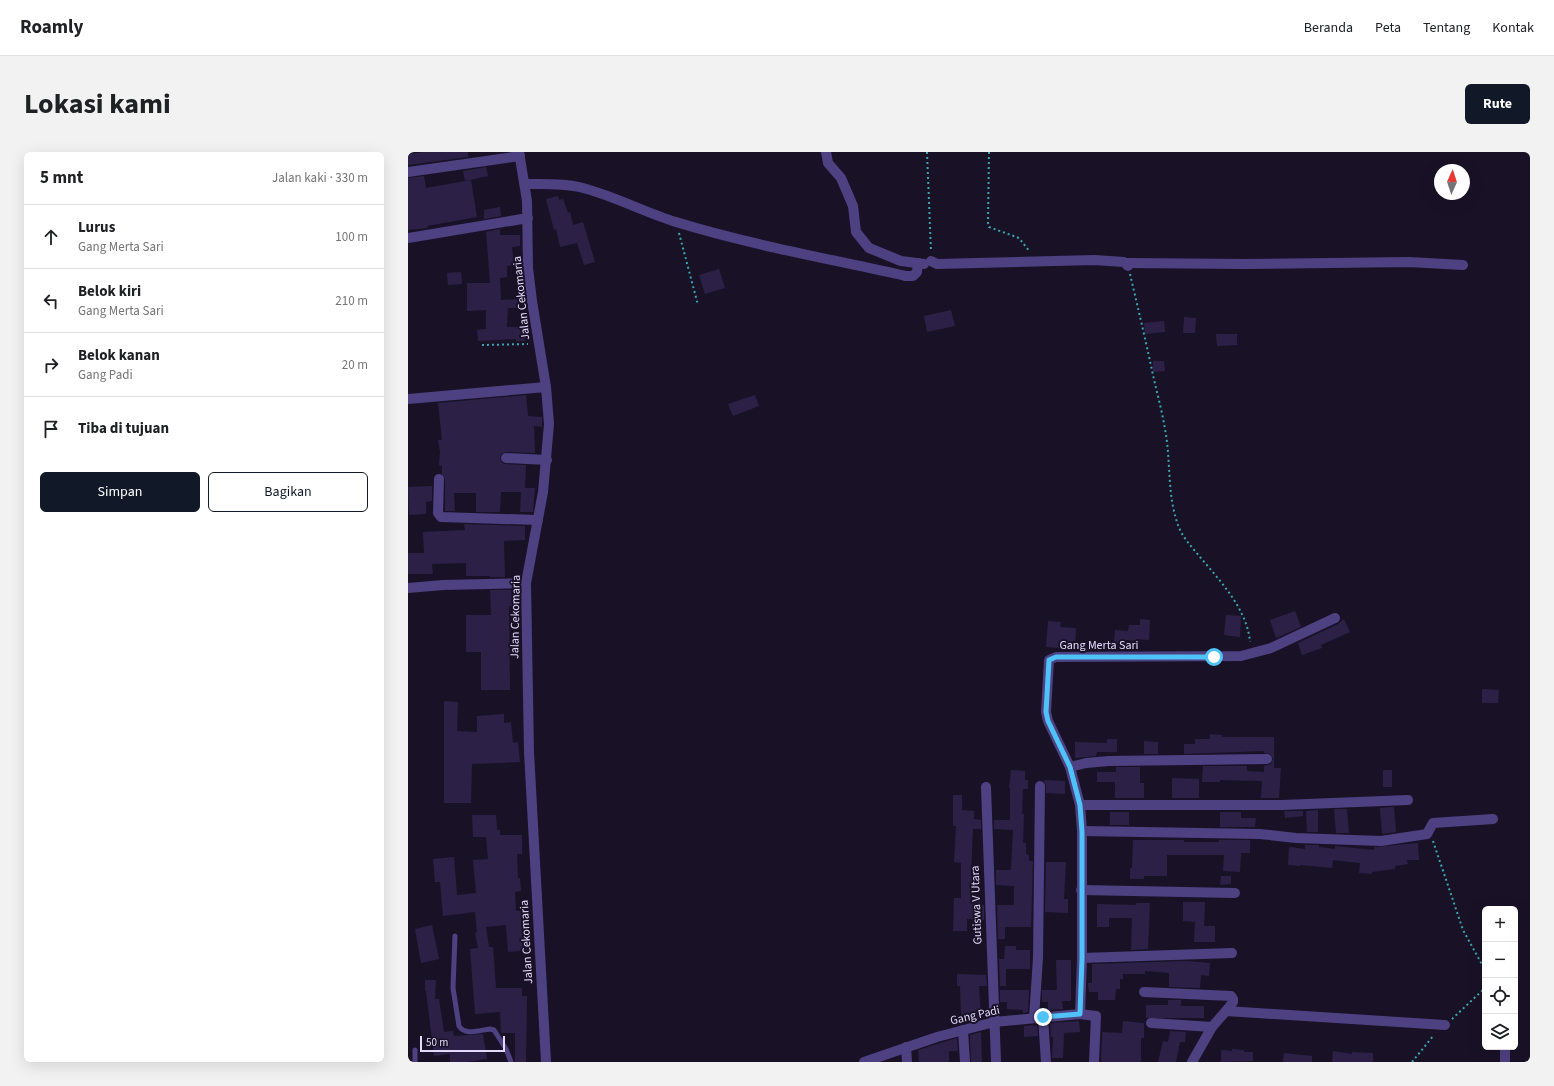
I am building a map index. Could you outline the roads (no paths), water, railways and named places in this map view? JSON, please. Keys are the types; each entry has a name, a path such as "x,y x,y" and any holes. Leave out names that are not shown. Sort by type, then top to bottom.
{"street":[{"path":"826,152 828,163 841,178 853,206 856,232 869,248 901,261 934,263 1094,260 1128,264 1409,262 1463,265"},
{"path":"408,172 520,154"},
{"name":"Jalan Cekomaria","path":"520,154 525,184 528,218 528,268 546,387 549,424 538,520 526,583 529,752 546,1062"},
{"path":"525,184 578,187 598,192 648,213 676,222 760,244 906,276 913,276 917,272 918,263"},
{"path":"408,238 528,218"},
{"path":"408,399 546,387"},
{"path":"506,458 546,460"},
{"path":"439,479 438,513 441,517 538,520"},
{"path":"408,588 443,584 526,583"},
{"name":"Gang Merta Sari","path":"1080,1014 1082,958 1082,832 1080,805 1070,767 1048,721 1046,712 1049,660 1056,657 1176,658 1250,655 1271,648 1335,618"},
{"path":"1070,767 1086,763 1109,761 1267,758"},
{"path":"1040,786 1038,958 1039,1018 1046,1062"},
{"name":"Gutiswa V Utara","path":"986,787 996,1062"},
{"path":"1080,805 1282,805 1408,800"},
{"path":"1082,832 1260,834 1296,838 1381,841 1428,834 1433,823 1493,819"},
{"path":"1081,890 1235,893"},
{"path":"1082,958 1232,953"},
{"path":"1144,992 1231,996 1233,1002 1212,1027 1192,1062"},
{"path":"1226,1011 1445,1025"},
{"name":"Gang Padi","path":"864,1062 963,1030 994,1022 1080,1014 1096,1016 1094,1062"},
{"path":"1151,1023 1212,1027"},
{"path":"963,1030 965,1062"},
{"path":"906,1048 907,1062"},
{"path":"1505,1050 1505,1062"}],"lane":[{"path":"455,936 453,988 459,1026 461,1030 466,1032 490,1029 494,1030 506,1049 510,1062"},
{"path":"415,1050 415,1062"}]}
